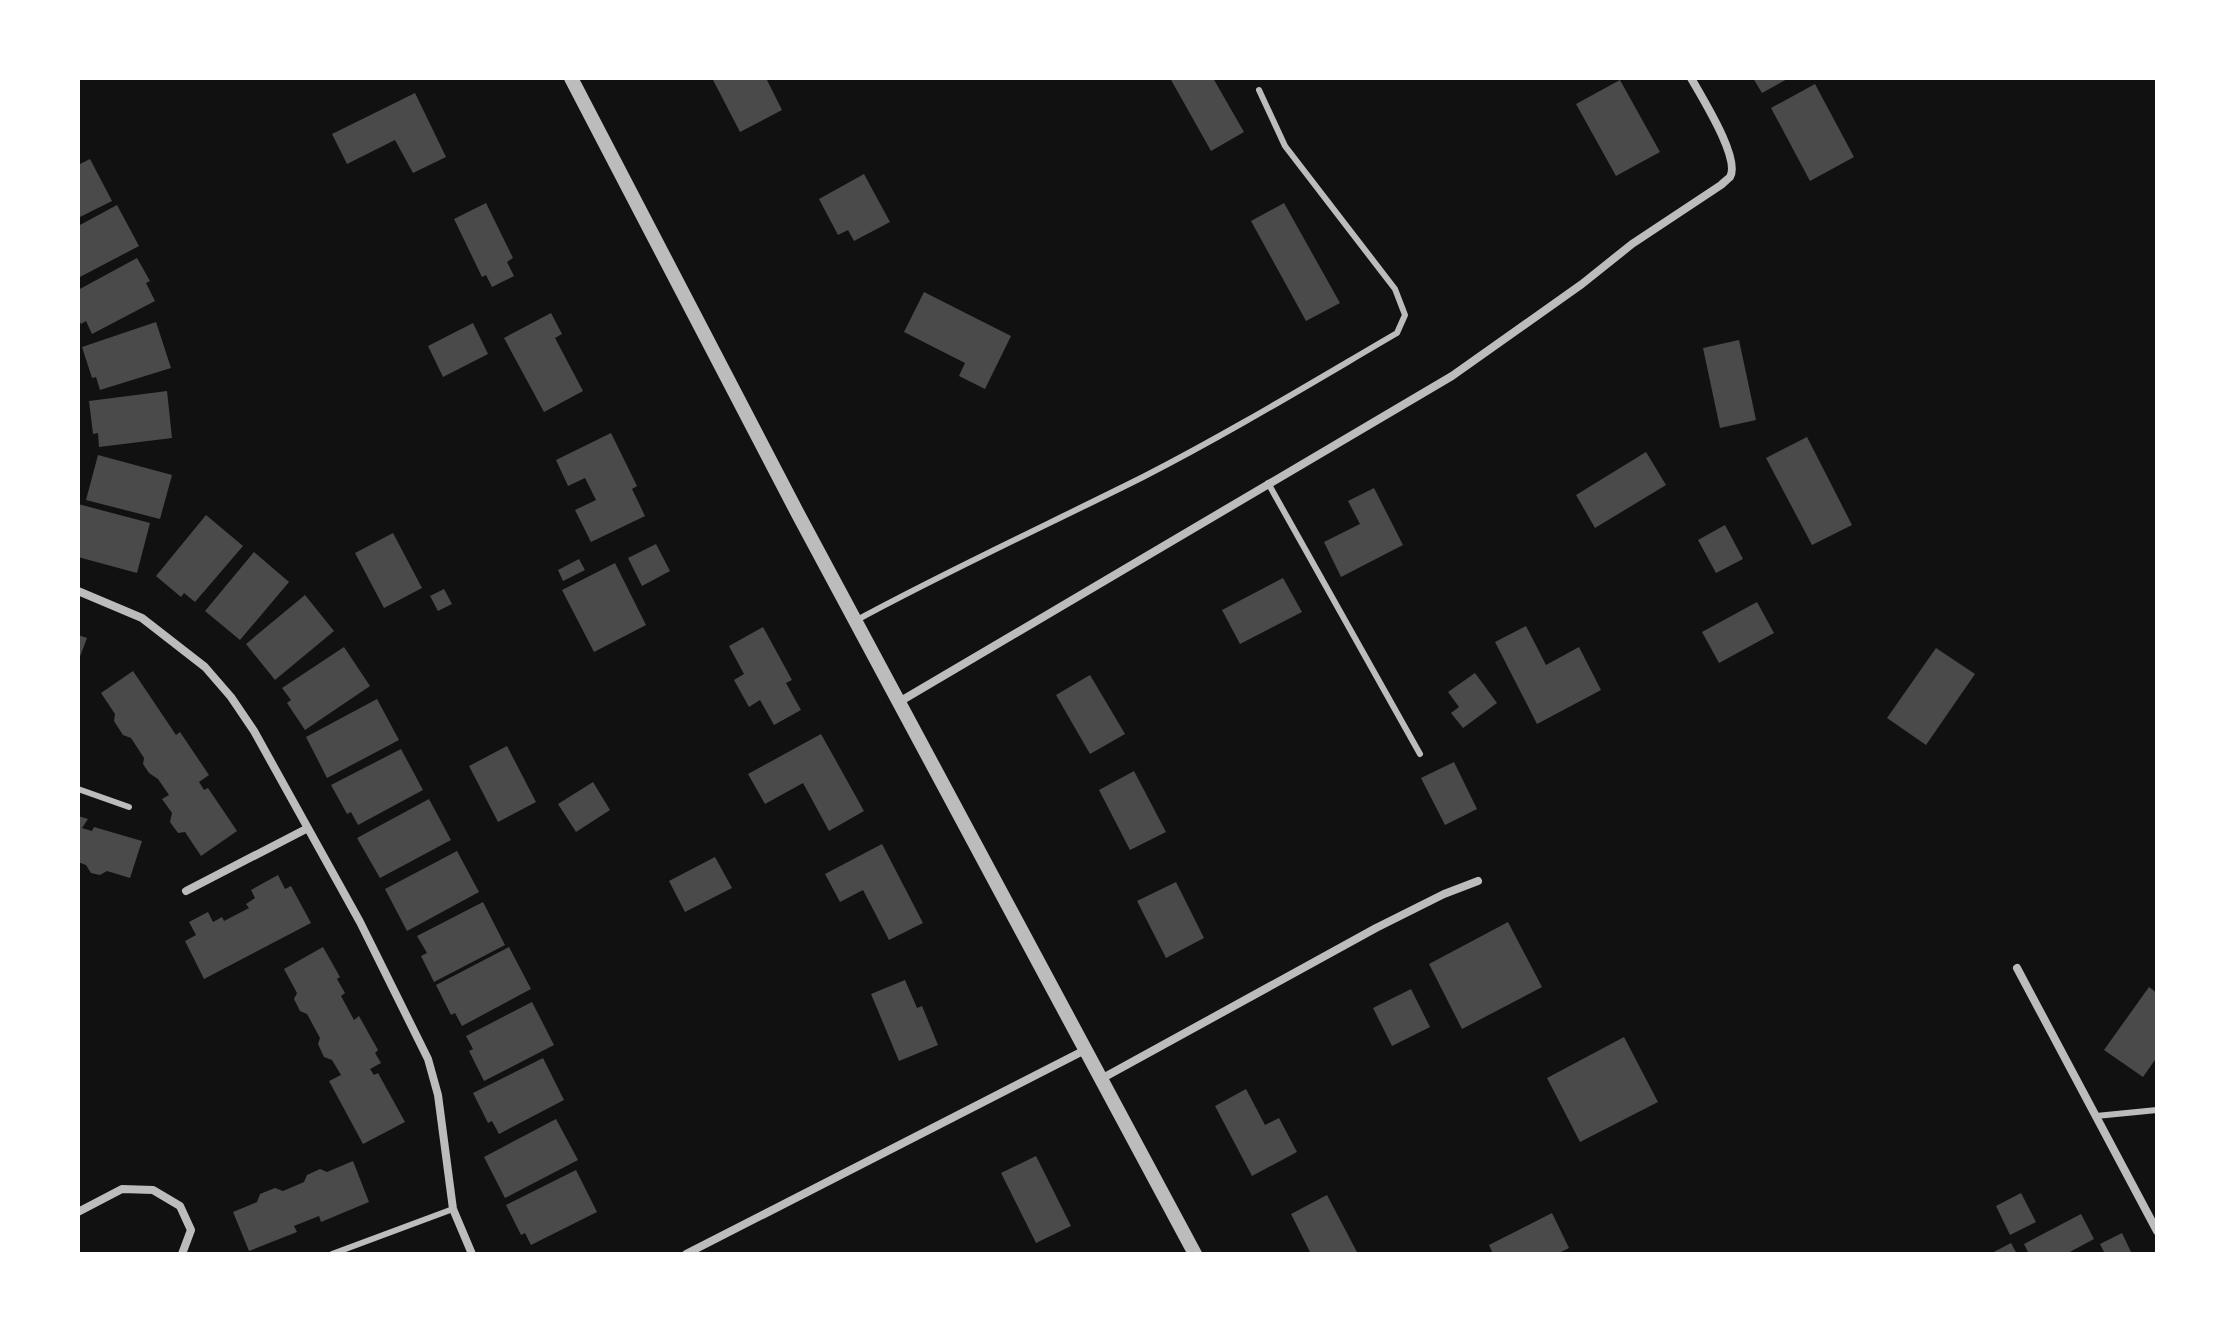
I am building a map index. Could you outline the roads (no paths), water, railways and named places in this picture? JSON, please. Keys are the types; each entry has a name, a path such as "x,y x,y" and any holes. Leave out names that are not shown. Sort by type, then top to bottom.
{"street":[{"path":"571,78 855,621 1195,1254"},
{"path":"899,702 1452,376 1582,284 1632,244 1721,185 1730,177 1733,168 1725,140 1691,78"},
{"path":"78,591 142,618 205,667 231,697 254,731 360,922 428,1059 438,1095 453,1209 472,1254"},
{"path":"186,891 308,828"},
{"path":"1101,1079 1376,928 1444,894 1478,881"},
{"path":"2017,968 2157,1231"},
{"path":"686,1254 1085,1050"},
{"path":"78,1212 122,1189 153,1190 180,1206 191,1230 182,1254"}],"lane":[{"path":"855,621 930,580 1144,476 1397,333 1405,315 1395,289 1285,146 1259,90"},
{"path":"1268,483 1420,754"},
{"path":"78,789 129,807"},
{"path":"2096,1116 2157,1110"},
{"path":"332,1254 453,1209"}]}
